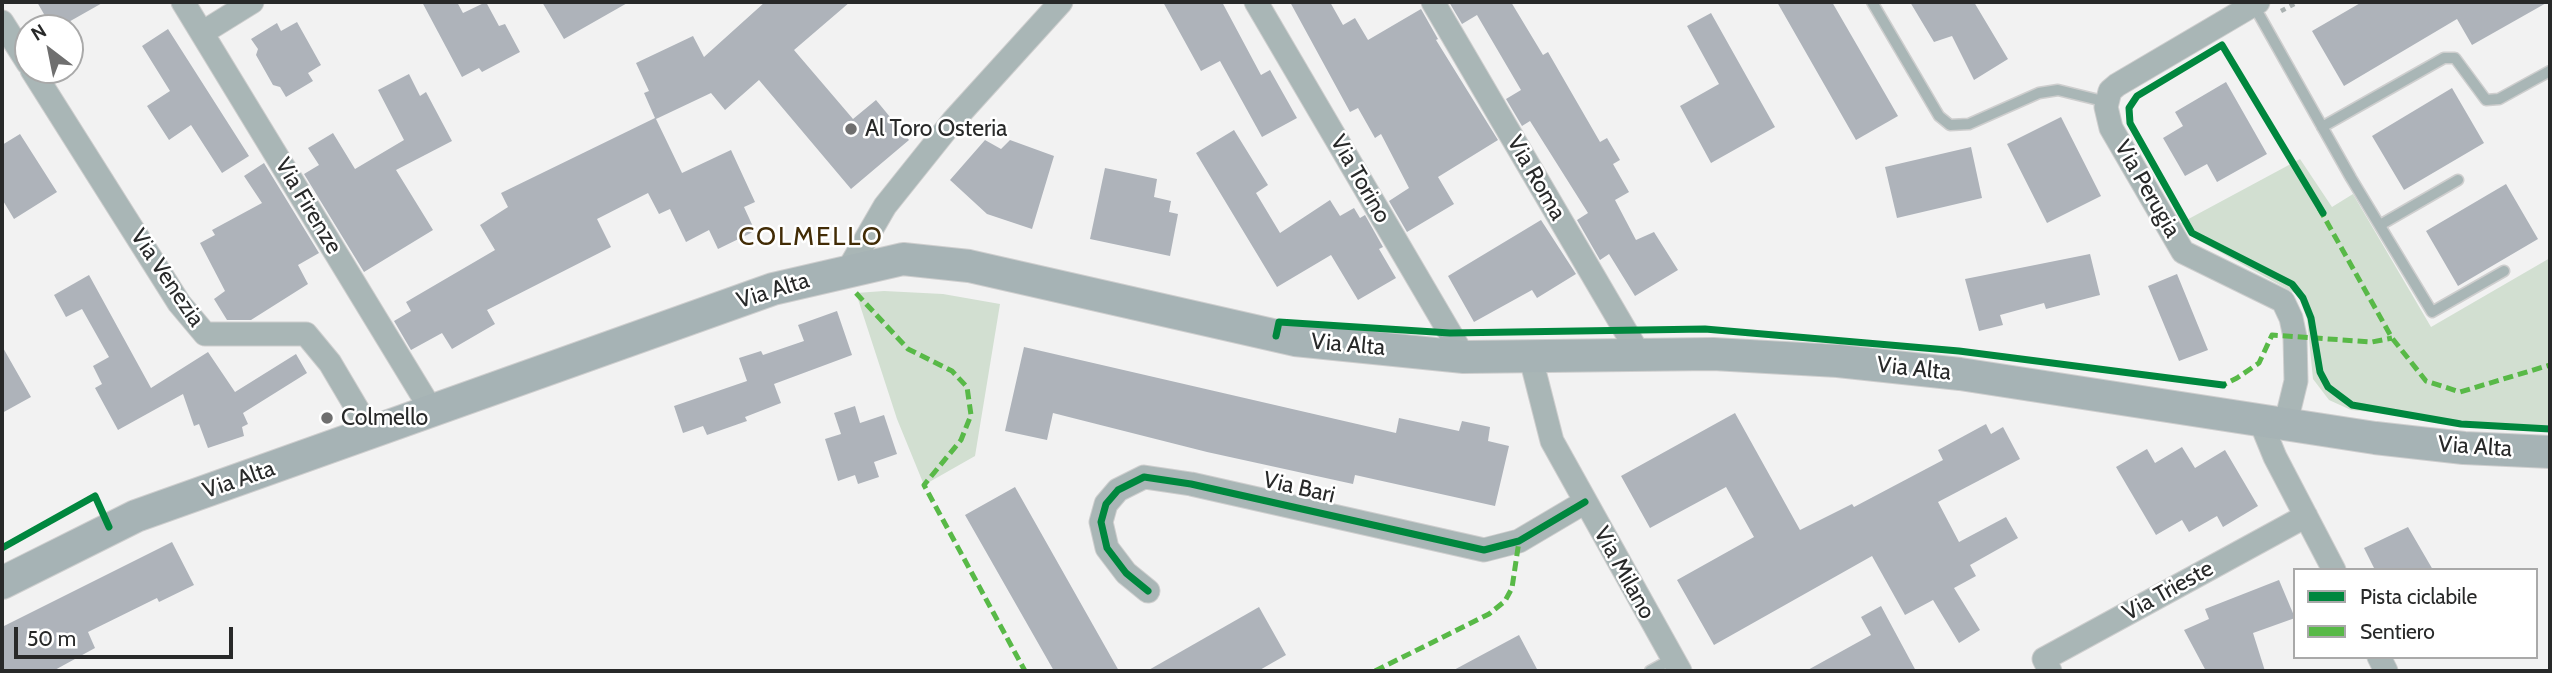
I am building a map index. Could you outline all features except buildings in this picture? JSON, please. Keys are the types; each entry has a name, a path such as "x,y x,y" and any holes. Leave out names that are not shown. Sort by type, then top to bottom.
{"main road":[{"name":"Via Alta","path":"2,583 109,527 773,289 903,259 969,266 1295,341 1464,357 1713,354 1852,363 1960,374 2122,401 2452,446 2550,452"}],"street":[{"name":"Via Firenze","path":"183,2 432,411"},
{"path":"202,33 252,2"},
{"name":"Via Torino","path":"1256,2 1464,357"},
{"name":"Via Roma","path":"1433,2 1639,354"},
{"path":"2107,102 2110,91 2117,85 2256,3"},
{"path":"848,271 884,206 1053,5"},
{"path":"2,22 14,41"},
{"name":"Via Venezia","path":"41,84 179,303 205,334 234,337 281,332 306,334 330,363 372,434"},
{"name":"Via Perugia","path":"2107,102 2111,128 2183,251 2283,301 2291,318 2295,337 2296,380 2273,420"},
{"name":"Via Milano","path":"1530,355 1552,441 1676,665"},
{"path":"2273,420 2275,457 2332,568"},
{"name":"Via Bari","path":"1148,591 1126,573 1107,548 1101,522 1106,504 1118,490 1144,477 1191,484 1484,550 1519,541 1585,502"},
{"name":"Via Trieste","path":"2050,671 2044,659 2306,516"}],"lane":[{"path":"1872,2 1938,116 1950,125 1969,124 2039,93 2058,90 2107,102"},
{"path":"2256,3 2351,178 2432,312 2504,271"},
{"path":"2322,127 2444,58 2455,58 2486,100 2499,99 2550,71"},
{"path":"2379,225 2458,180"},
{"path":"1650,671 1676,665"}],"green space":[{"path":"2300,159 2332,207 2353,194 2431,327 2550,258 2550,429 2351,410 2329,400 2313,379 2307,319 2298,295 2189,235 2181,223"},
{"path":"884,291 943,294 1000,304 975,456 924,485 897,419 856,293"}],"marked path":[{"path":"2319,208 2392,338 2426,381 2460,392 2550,365"},
{"path":"856,293 908,349 952,371 967,387 971,415 961,440 924,485 1025,671"},
{"path":"2217,384 2223,385 2259,363 2272,335 2372,342 2392,338"},
{"path":"1375,671 1489,614 1505,601 1512,588 1519,541"}],"cycle path":[{"path":"2323,213 2222,45 2137,96 2129,108 2130,123 2192,233 2292,284 2303,298 2311,318 2320,372 2328,387 2352,405 2461,424 2550,429"},
{"path":"1276,336 1279,322 1450,333 1705,329 1959,351 2223,385"},
{"path":"1148,591 1126,573 1107,548 1101,522 1106,504 1118,490 1144,477 1191,484 1484,550 1519,541 1585,502"},
{"path":"2,548 95,496 109,527"}],"place":[{"name":"Al Toro Osteria","path":"851,129"},
{"name":"Colmello","path":"327,418"}],"district":[{"name":"COLMELLO","path":"811,237"}]}
